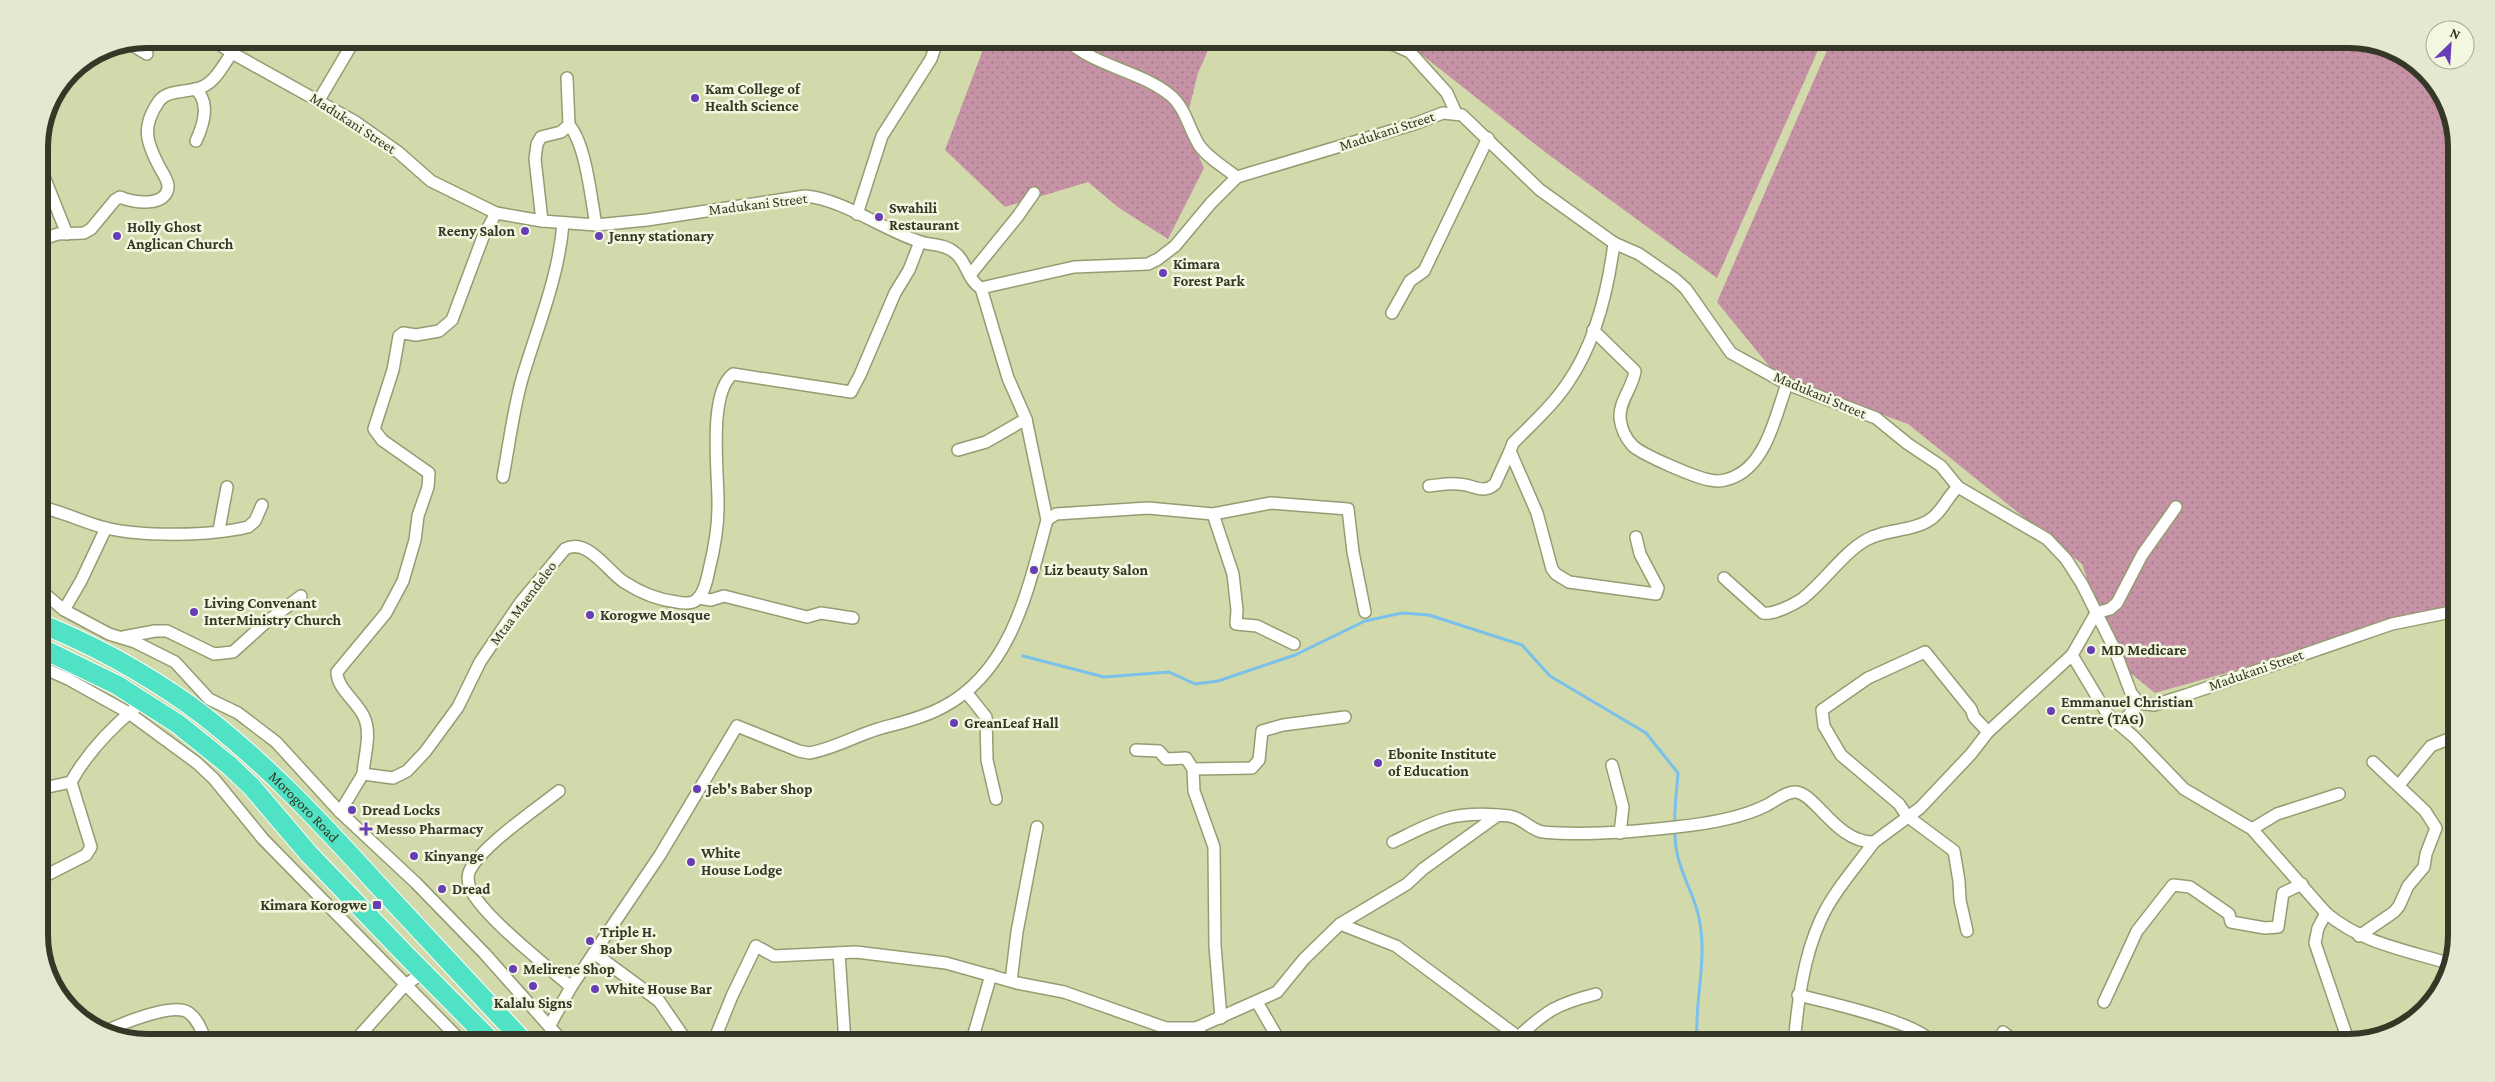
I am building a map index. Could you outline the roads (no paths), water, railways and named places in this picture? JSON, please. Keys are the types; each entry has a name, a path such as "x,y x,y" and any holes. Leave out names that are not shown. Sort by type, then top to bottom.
{"highway":[{"name":"Morogoro Road","path":"48,627 83,642 152,679 188,704 254,758 325,827 517,1034"},
{"name":"Morogoro Road","path":"48,651 85,668 136,707 178,724 251,786 310,854 484,1034"}],"street":[{"path":"137,48 147,54"},
{"name":"Madukani Street","path":"225,48 319,100 398,152 431,181 496,213 542,221 596,225 647,220 805,196 824,199 920,242 942,245 954,251 962,259 970,275 981,288 1074,267 1148,264 1158,260 1175,246 1211,203 1237,177 1414,124 1442,113 1456,113 1462,115 1488,138 1540,190 1614,243 1639,254 1676,280 1686,289 1731,353 1788,384 1882,422 1908,444 1941,466 1958,487 2047,539 2066,559 2082,584 2114,648 2131,693 2139,703 2154,705 2392,624 2448,613"},
{"path":"319,100 350,48"},
{"path":"857,214 882,136 931,59 935,48"},
{"path":"1077,48 1085,54 1141,77 1173,97 1179,104 1201,148 1237,177"},
{"path":"1401,48 1410,52 1447,93 1456,113"},
{"path":"48,237 58,234 84,233 91,229 115,200 120,197 133,202 154,202 166,193 168,187 167,180 149,149 146,132 161,99 168,93 195,89 214,79 232,53"},
{"path":"567,78 569,125 575,132 586,172 596,225"},
{"path":"195,89 201,97 204,116 203,126 196,141"},
{"path":"542,221 536,159 537,144 541,137 561,132 569,125"},
{"path":"1392,313 1410,281 1424,271 1488,138"},
{"path":"48,186 67,234"},
{"path":"970,275 1018,216 1034,193"},
{"path":"340,812 363,774 368,732 365,718 353,699 337,680 336,672 386,613 404,581 414,548 419,510 428,487 429,473 382,440 374,429 393,370 398,336 403,333 416,335 439,330 452,320 483,237 496,213"},
{"path":"503,477 522,382 553,279 561,245 563,223"},
{"path":"853,618 821,613 807,617 724,596 711,600 698,598 707,580 718,519 717,425 719,403 728,377 733,374 851,392 894,293 909,270 920,242"},
{"path":"1429,486 1457,484 1478,489 1492,487 1496,484 1513,443 1553,403 1578,367 1594,330 1604,297 1614,243"},
{"path":"550,1025 570,987 665,847 737,726 799,751 816,752 942,708 966,692 983,676 1014,626 1024,603 1047,520 1026,419 1008,378 981,288"},
{"path":"1594,330 1635,371 1621,407 1620,418 1628,441 1635,448 1653,457 1709,480 1722,480 1736,476 1755,459 1762,449 1788,384"},
{"path":"958,450 986,442 1026,419"},
{"path":"1510,451 1537,513 1552,569 1562,578 1578,584 1656,594 1658,588 1640,554 1636,537"},
{"path":"219,530 227,487"},
{"path":"1724,578 1763,613 1767,614 1784,608 1798,602 1811,592 1844,558 1867,539 1928,522 1937,514 1958,487"},
{"path":"1047,520 1056,514 1103,509 1148,508 1213,514 1271,503 1348,509 1353,552 1365,612"},
{"path":"48,510 106,528 132,533 186,533 239,529 252,525 262,505"},
{"path":"1795,1034 1798,995 1821,919 1843,883 1874,842 1920,808 1971,754 1988,732 2072,655 2096,613 2110,609 2117,603 2142,555 2176,507"},
{"path":"1213,514 1232,574 1237,610 1236,624 1257,626 1294,644"},
{"path":"64,610 81,581 106,528"},
{"name":"Mtaa Maendeleo","path":"363,774 393,778 407,771 425,752 458,707 480,662 520,603 560,553 569,547 580,547 592,553 621,580 647,596 680,603 693,602 698,598"},
{"path":"121,638 155,631 167,631 214,654 233,652 264,624 301,596"},
{"path":"48,597 64,610 175,662 210,700 238,713 254,724 284,750 340,812 416,883 557,1034"},
{"path":"1967,931 1960,900 1954,851 1907,816 1899,804 1841,755 1833,744 1822,719 1822,710 1868,678 1926,652 1971,709 1974,717 1988,732"},
{"path":"2072,655 2105,710 2117,723 2134,737 2184,789 2252,829 2326,913 2359,936 2388,947 2444,962"},
{"path":"48,670 136,707 214,779 263,840 454,1034"},
{"path":"966,692 986,717 987,760 996,799"},
{"path":"2117,723 2130,715 2139,703"},
{"path":"48,874 86,855 91,847 71,782 83,760 136,707"},
{"path":"1193,769 1252,768 1259,760 1262,731 1283,725 1345,716"},
{"path":"2400,785 2431,746 2448,739"},
{"path":"1136,750 1159,751 1166,759 1186,758 1193,769 1194,791 1214,847 1215,946 1221,1018"},
{"path":"2359,936 2399,906 2408,886 2424,867 2426,854 2436,828 2433,821 2400,785 2374,762"},
{"path":"1612,765 1623,807 1620,833"},
{"path":"48,787 71,782"},
{"path":"559,791 496,841 474,864 468,878 470,888 478,900 502,926 570,987"},
{"path":"1393,842 1445,817 1469,813 1513,817 1540,832 1620,833 1682,826 1741,815 1763,807 1791,792 1797,792 1806,797 1840,829 1866,842 1874,842"},
{"path":"2252,829 2277,814 2339,794"},
{"path":"717,1034 756,946 774,956 856,952 924,959 970,968 1012,981 1064,992 1166,1028 1196,1028 1276,992 1304,959 1340,924 1407,884 1423,869 1498,815"},
{"path":"1012,981 1016,932 1037,827"},
{"path":"2104,1002 2137,931 2173,885 2190,887 2229,914 2231,922 2265,928 2278,927 2283,893 2302,884"},
{"path":"2326,913 2318,928 2315,943 2346,1034"},
{"path":"1340,924 1396,946 1510,1034"},
{"path":"839,953 844,1034"},
{"path":"594,954 659,1001 682,1034"},
{"path":"360,1034 405,985 423,973"},
{"path":"974,1034 991,975"},
{"path":"1525,1034 1542,1015 1562,1003 1596,994"},
{"path":"1798,995 1881,1016 1920,1034"},
{"path":"1257,1002 1276,1034"},
{"path":"113,1029 134,1019 179,1009 187,1011 195,1018 203,1034"},
{"path":"1196,1028 1201,1034"}],"waterway":[{"path":"1023,656 1104,677 1169,672 1195,684 1218,681 1295,655 1365,621 1402,613 1429,615 1522,645 1550,676 1646,733 1678,773 1675,813 1676,843 1679,861 1697,910 1701,934 1702,965 1697,1012 1697,1034"}],"place":[{"name":"Kam College of Health Science","path":"695,98"},
{"name":"Swahili Restaurant","path":"879,217"},
{"name":"Reeny Salon","path":"525,231"},
{"name":"Holly Ghost Anglican Church","path":"117,236"},
{"name":"Jenny stationary","path":"599,236"},
{"name":"Kimara Forest Park","path":"1163,273"},
{"name":"Liz beauty Salon","path":"1034,570"},
{"name":"Living Convenant InterMinistry Church","path":"194,612"},
{"name":"Korogwe Mosque","path":"590,615"},
{"name":"MD Medicare","path":"2091,650"},
{"name":"Emmanuel Christian Centre (TAG)","path":"2051,711"},
{"name":"GreanLeaf Hall","path":"954,723"},
{"name":"Ebonite Institute of Education","path":"1378,763"},
{"name":"Jeb's Baber Shop","path":"697,789"},
{"name":"Dread Locks","path":"352,810"},
{"name":"Messo Pharmacy","path":"366,829"},
{"name":"Kinyange","path":"414,856"},
{"name":"White House Lodge","path":"691,862"},
{"name":"Dread","path":"442,889"},
{"name":"Kimara Korogwe","path":"377,905"},
{"name":"Triple H. Baber Shop","path":"590,941"},
{"name":"Melirene Shop","path":"513,969"},
{"name":"Kalalu Signs","path":"533,986"},
{"name":"White House Bar","path":"595,989"}]}
